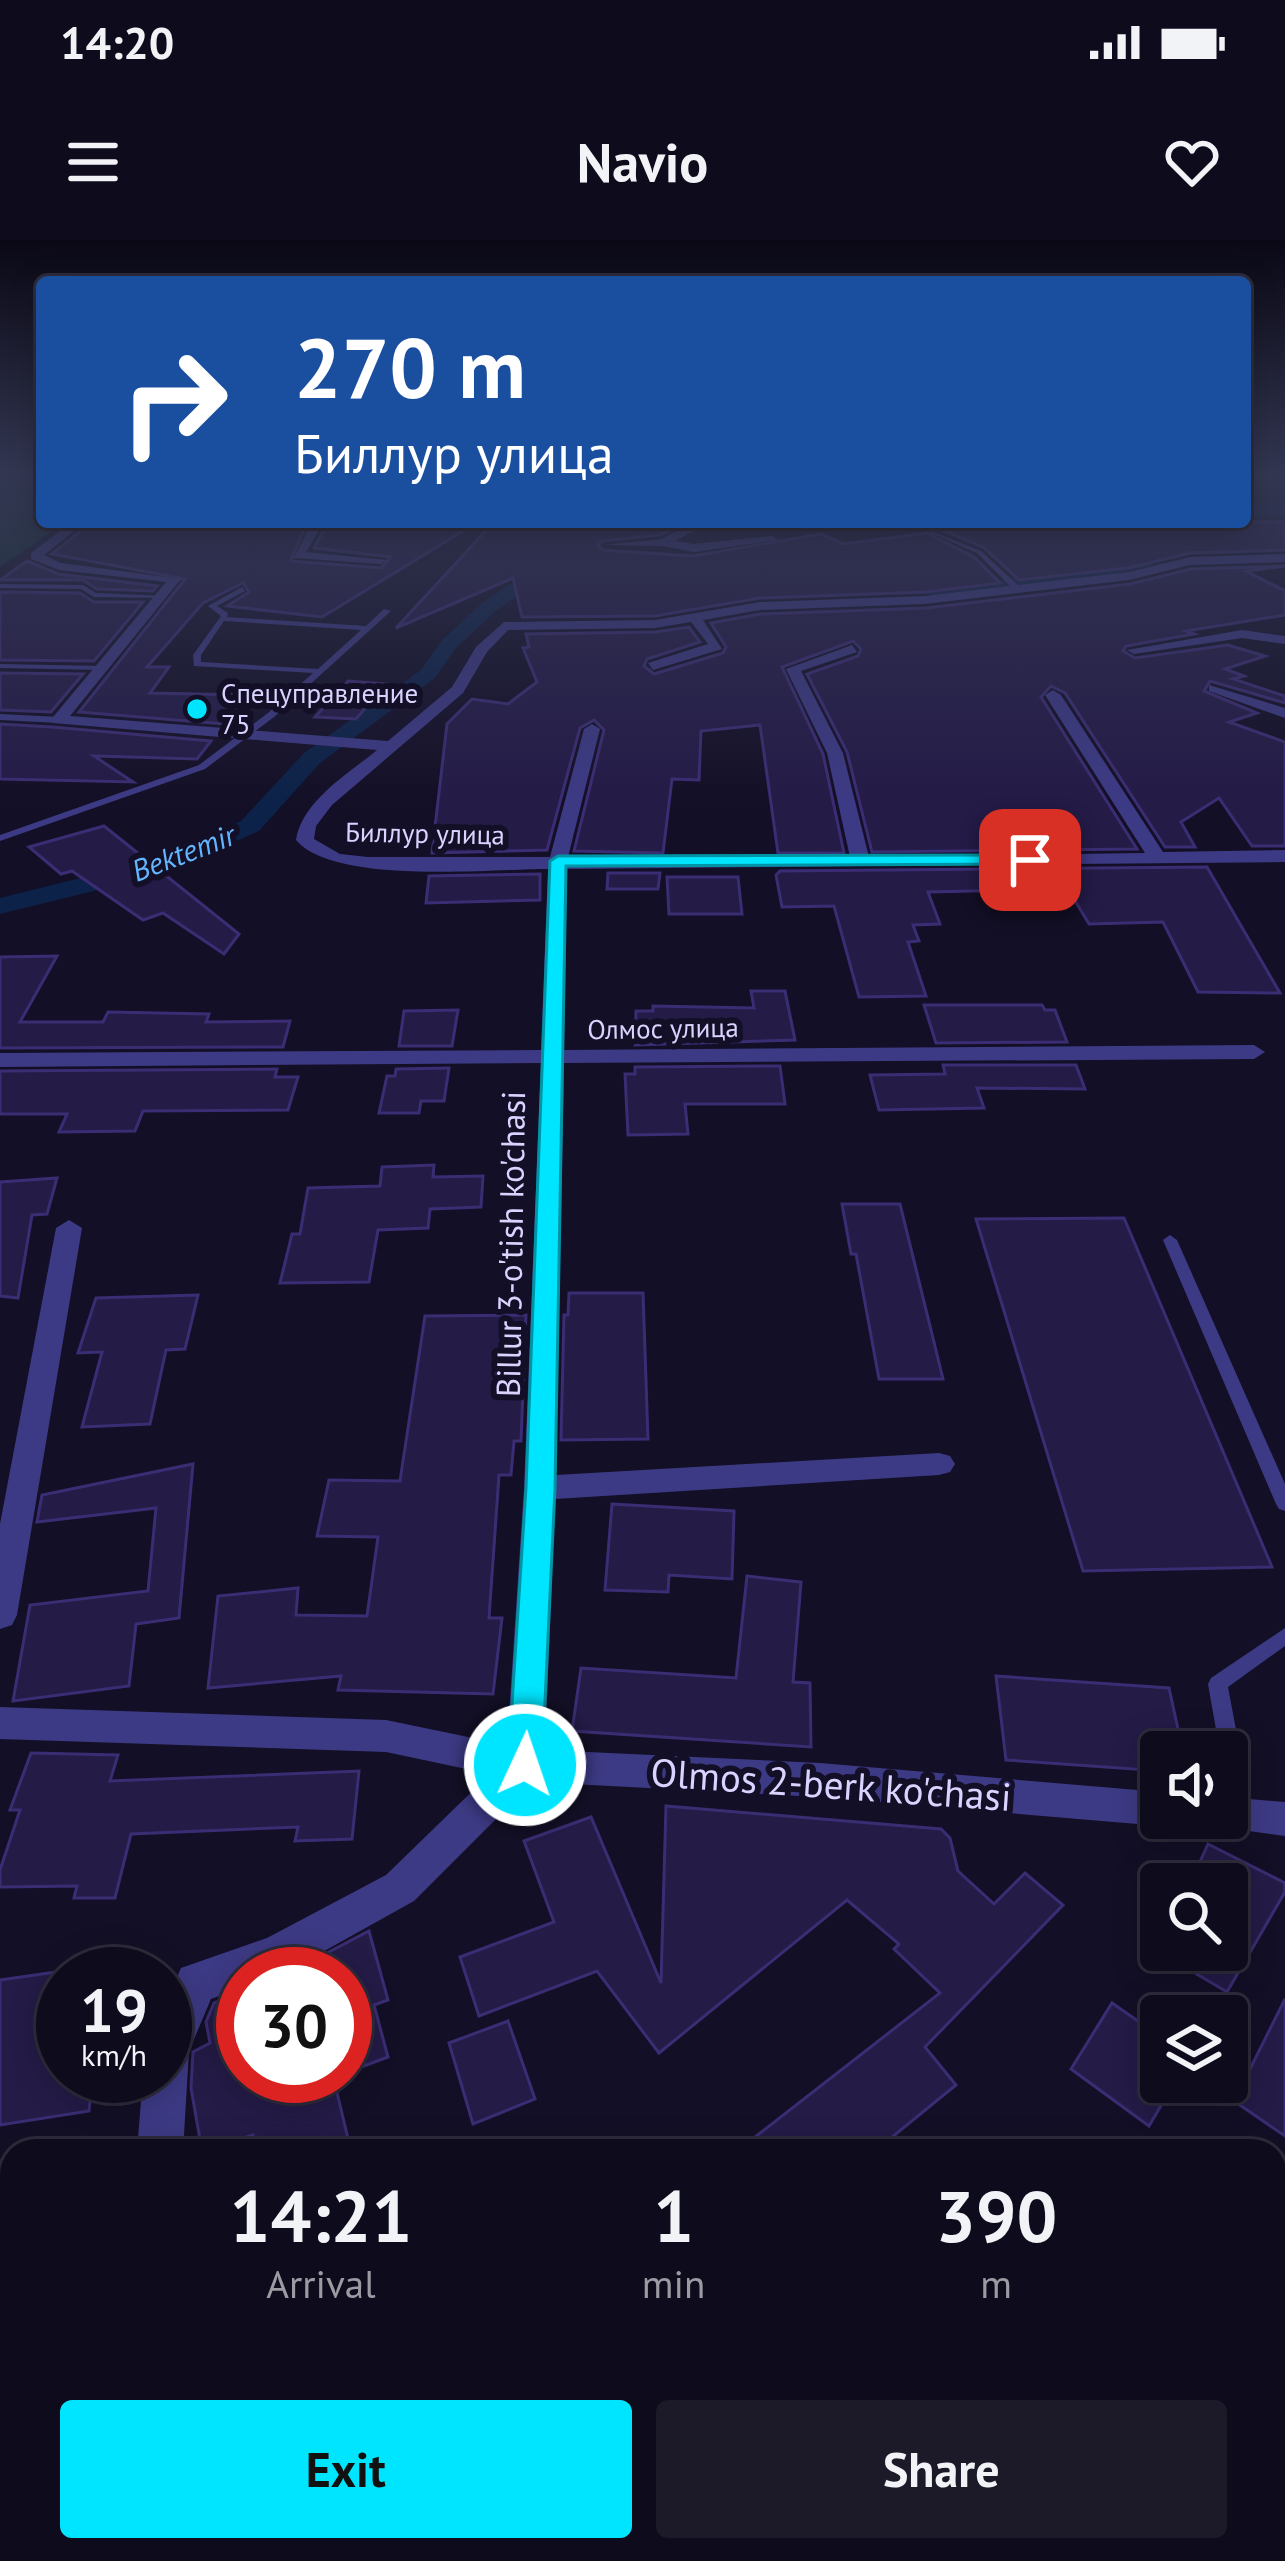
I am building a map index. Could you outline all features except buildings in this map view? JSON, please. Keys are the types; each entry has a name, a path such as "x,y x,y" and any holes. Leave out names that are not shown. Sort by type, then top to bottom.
{"street":[{"path":"59,720 171,585"},
{"path":"59,720 391,746 458,690 481,650 504,626 696,620 760,606 925,600 1006,585"},
{"path":"653,666 718,646 696,620"},
{"path":"1134,650 1242,634 1285,640"},
{"path":"852,649 794,669 836,753 861,863"},
{"path":"1214,688 1285,713"},
{"path":"1053,695 1158,859"},
{"name":"Billur 3-o'tish ko'chasi","path":"525,1765 541,1488 558,861 592,729"},
{"name":"Биллур улица","path":"391,746 326,801 307,826 305,840 316,852 337,861 861,863 1285,856"},
{"name":"Олмос улица","path":"0,1060 1254,1052"},
{"path":"0,1615 69,1228"},
{"path":"541,1488 938,1464"},
{"name":"Olmos 2-berk ko'chasi","path":"0,1723 386,1736 525,1765 820,1780 1140,1807"},
{"path":"192,1992 196,1983 278,1955 400,1888 525,1765"},
{"path":"1248,1816 1285,1819"},
{"path":"161,2139 163,2103"}],"lane":[{"path":"0,586 83,586 94,595 162,596"},
{"path":"242,589 212,607 225,615 197,655 197,664 319,671"},
{"path":"0,838 202,767 271,715 387,610"},
{"path":"222,619 368,628"},
{"path":"0,666 105,668"},
{"path":"0,718 59,720"},
{"path":"1169,1240 1285,1504"},
{"path":"1224,1731 1218,1684 1285,1636"}],"waterway":[{"name":"Bektemir","path":"0,906 154,868 250,826 312,758 428,674 449,644 489,607 528,585"},
{"name":"Bektemir","path":"905,586 998,585"}],"place":[{"name":"Спецуправление 75","path":"197,709"}],"route":[{"path":"525,1765 541,1488 558,861 1030,860"}]}
